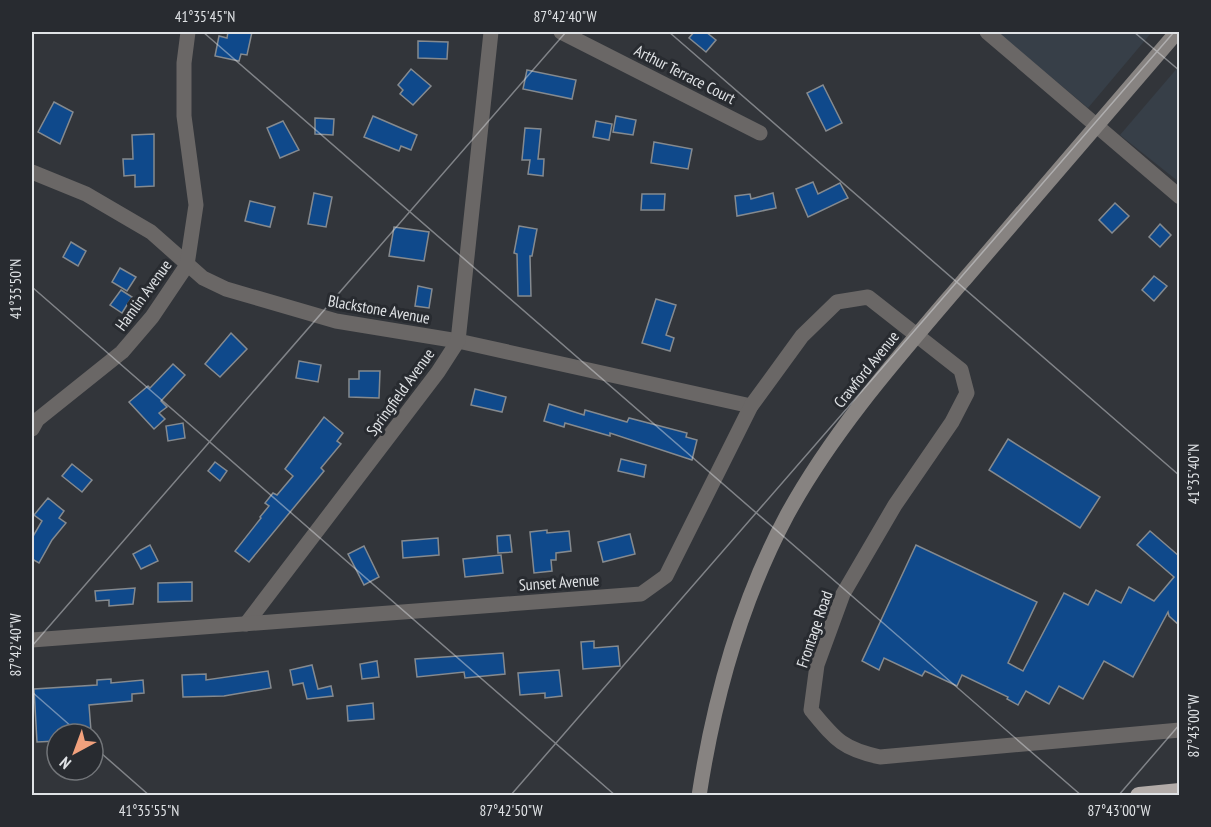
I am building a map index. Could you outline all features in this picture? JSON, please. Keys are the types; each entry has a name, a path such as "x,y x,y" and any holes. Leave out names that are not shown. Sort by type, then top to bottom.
{"highway":[{"path":"1138,795 1179,792"}],"main road":[{"name":"Crawford Avenue","path":"699,795 710,724 730,652 759,574 788,515 843,425 917,335 1178,32"}],"street":[{"name":"Hamlin Avenue","path":"33,422 122,352 152,317 187,265 195,204 184,116 184,63 188,32"},
{"name":"Springfield Avenue","path":"246,624 438,372 458,341 491,32"},
{"name":"Arthur Terrace Court","path":"561,32 760,133"},
{"path":"987,32 1179,197"},
{"name":"Blackstone Avenue","path":"32,172 86,194 151,232 203,278 225,289 336,321 458,341 751,406"},
{"name":"Sunset Avenue","path":"32,640 641,594 666,576 751,406 802,336 837,302 868,297 917,335"},
{"name":"Frontage Road","path":"917,335 961,370 967,393 952,422 895,505 843,594 817,665 811,710 833,736 854,751 880,757 1179,730"}],"shaded area":[{"path":"997,32 1152,32 1088,108"},
{"path":"1179,66 1179,182 1120,135"}],"building":[{"path":"228,32 252,32 247,55 241,54 239,61 215,56 219,36 227,38"},
{"path":"694,32 706,32 716,40 706,52 689,38"},
{"path":"418,41 448,42 447,59 418,58"},
{"path":"411,69 431,86 413,105 400,94 403,90 398,85"},
{"path":"527,70 576,80 572,99 523,89"},
{"path":"823,85 842,123 826,131 807,93"},
{"path":"54,102 73,112 60,144 38,132"},
{"path":"373,116 417,135 411,150 401,146 399,151 364,137"},
{"path":"616,116 636,120 633,135 613,132"},
{"path":"315,118 334,119 333,135 315,134"},
{"path":"283,121 299,150 280,158 267,128"},
{"path":"596,121 612,124 609,140 593,137"},
{"path":"525,128 541,129 538,159 544,159 543,176 528,174 530,160 522,160"},
{"path":"154,134 154,186 135,187 135,175 124,176 123,159 133,159 132,135"},
{"path":"654,142 692,149 688,169 651,163"},
{"path":"813,182 818,194 840,183 848,198 808,217 796,189"},
{"path":"314,193 332,197 326,227 308,224"},
{"path":"773,193 776,208 737,216 735,196 750,194 751,199"},
{"path":"642,194 665,194 664,210 641,210"},
{"path":"250,201 275,207 270,227 245,221"},
{"path":"1115,203 1129,216 1112,233 1099,220"},
{"path":"1160,224 1171,235 1160,247 1149,237"},
{"path":"519,226 537,229 532,256 530,256 531,296 518,296 517,254 514,253"},
{"path":"394,227 429,232 424,261 389,256"},
{"path":"71,242 86,251 78,266 63,257"},
{"path":"120,268 136,277 127,291 112,282"},
{"path":"1154,276 1167,286 1154,301 1142,290"},
{"path":"418,286 432,289 429,308 415,306"},
{"path":"121,290 132,297 122,313 110,305"},
{"path":"656,299 676,305 666,335 674,338 670,351 642,343"},
{"path":"231,333 247,349 220,377 205,364"},
{"path":"299,361 321,365 318,382 296,378"},
{"path":"173,364 185,375 161,401 167,407 159,413 165,419 154,429 129,402 148,386 150,388"},
{"path":"359,371 380,371 379,398 349,397 349,379 359,379"},
{"path":"475,389 506,397 502,412 471,405"},
{"path":"549,404 584,415 585,410 627,422 629,418 687,433 686,437 697,440 692,460 610,433 610,436 565,423 564,427 544,421"},
{"path":"324,417 343,433 337,441 341,444 321,468 324,471 249,562 235,551 269,506 265,503 273,493 277,495 293,476 285,469"},
{"path":"183,423 185,438 168,441 166,426"},
{"path":"1008,439 1100,497 1080,528 989,470"},
{"path":"621,459 646,465 644,477 618,471"},
{"path":"215,462 227,471 220,481 208,471"},
{"path":"72,464 92,480 82,492 62,476"},
{"path":"48,498 64,511 59,518 66,523 52,540 39,563 32,559 32,538 42,521 34,515"},
{"path":"547,530 547,533 569,531 571,551 556,553 556,560 551,560 552,571 534,573 530,532"},
{"path":"1150,531 1179,556 1179,625 1169,616 1168,612 1133,677 1104,661 1083,699 1059,686 1049,704 1026,691 1018,705 1007,699 1008,697 962,675 957,686 925,671 922,676 884,658 879,670 862,661 916,545 1037,602 1008,663 1023,671 1064,593 1088,605 1096,590 1121,603 1129,587 1154,601 1174,577 1137,545"},
{"path":"630,534 635,554 603,562 598,542"},
{"path":"510,535 512,552 498,553 497,536"},
{"path":"438,538 439,555 403,558 402,541"},
{"path":"150,545 158,561 141,569 133,554"},
{"path":"364,546 379,577 364,585 348,554"},
{"path":"501,555 503,573 465,577 463,559"},
{"path":"192,582 192,601 158,602 158,583"},
{"path":"135,588 133,604 109,606 109,600 96,601 95,591"},
{"path":"594,641 594,648 618,646 620,666 583,669 581,642"},
{"path":"503,653 505,674 465,678 464,672 417,677 415,659"},
{"path":"377,661 379,677 362,679 360,664"},
{"path":"312,665 318,689 331,686 333,696 307,699 303,683 293,685 290,670"},
{"path":"559,670 562,696 545,698 545,693 520,695 518,673"},
{"path":"268,671 271,688 224,696 183,697 182,675 206,674 206,680"},
{"path":"111,679 111,683 143,680 144,693 132,694 132,701 89,705 90,722 45,722 45,742 37,742 34,689 97,685 97,680"},
{"path":"373,703 374,719 348,721 347,706"}]}
